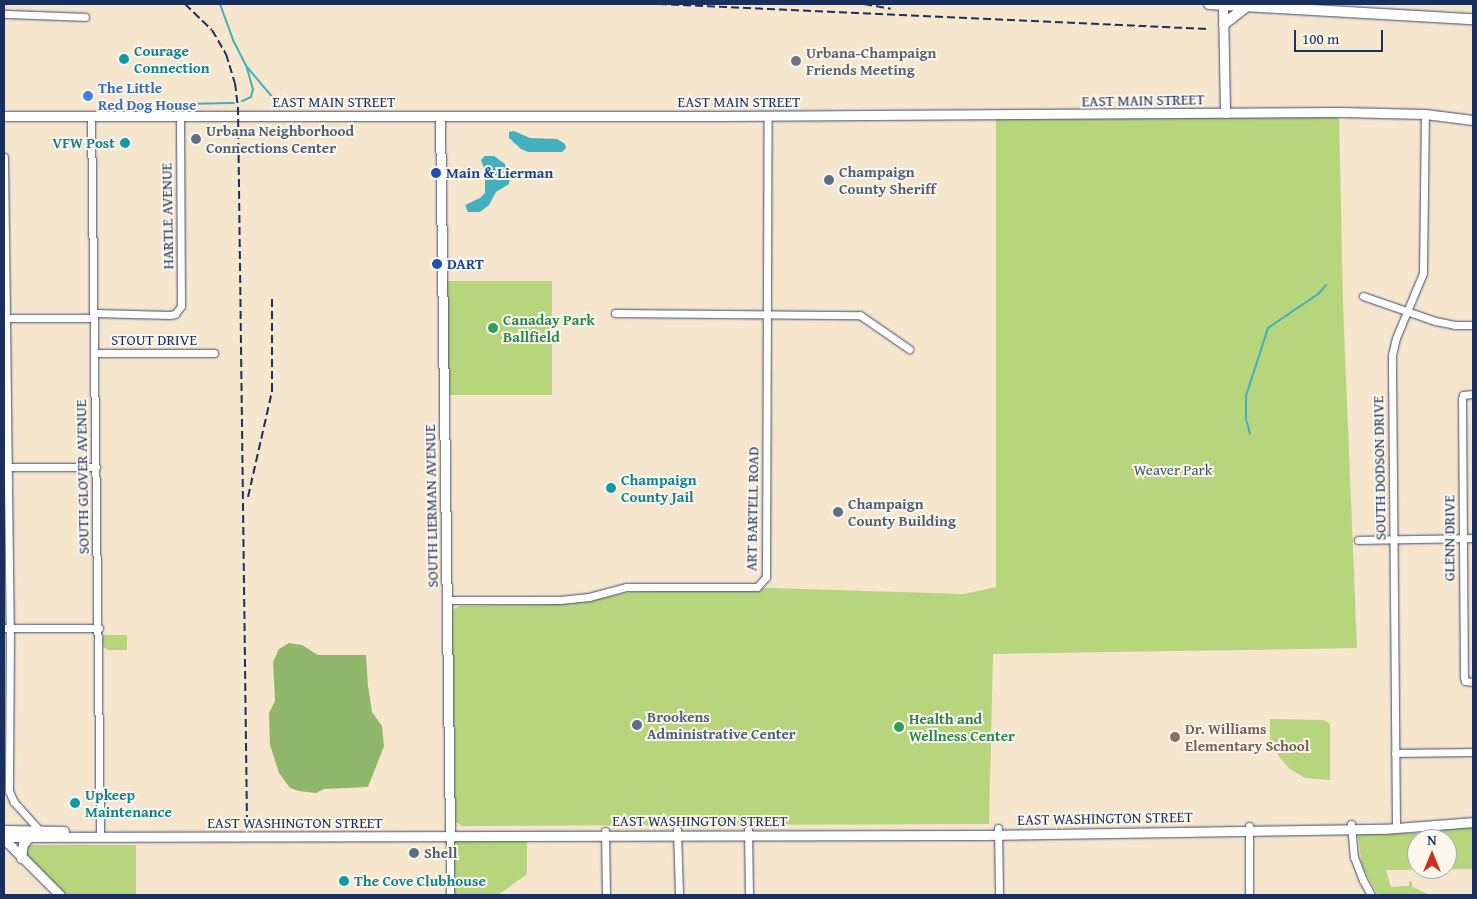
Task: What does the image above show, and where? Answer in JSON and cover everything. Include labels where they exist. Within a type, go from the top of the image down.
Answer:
[{"type":"main road","points":[[1209,4],[1473,19]]},
{"type":"main road","points":[[1223,5],[1225,113]]},
{"type":"main road","points":[[1224,24],[1246,7]]},
{"type":"main road","name":"EAST MAIN STREET","points":[[4,116],[768,116],[1340,112],[1426,114],[1473,120]]},
{"type":"main road","name":"SOUTH LIERMAN AVENUE","points":[[440,116],[450,834]]},
{"type":"main road","name":"EAST WASHINGTON STREET","points":[[4,830],[41,834],[100,835],[450,834],[998,831],[1351,826],[1384,823],[1396,826],[1473,822]]},
{"type":"main road","name":"EAST WASHINGTON STREET","points":[[4,838],[29,837],[41,834]]},
{"type":"main road","points":[[21,858],[23,844],[29,837]]},
{"type":"main road","points":[[4,838],[21,858],[60,895]]},
{"type":"street","points":[[4,14],[85,17]]},
{"type":"street","name":"SOUTH DODSON DRIVE","points":[[1396,826],[1392,355],[1396,338],[1421,281],[1424,262],[1426,114]]},
{"type":"street","name":"HARTLE AVENUE","points":[[94,315],[175,314],[181,306],[180,116]]},
{"type":"street","name":"ART BARTELL ROAD","points":[[446,600],[560,600],[589,598],[626,588],[746,587],[760,585],[767,573],[768,116]]},
{"type":"street","name":"SOUTH GLOVER AVENUE","points":[[91,117],[99,628],[100,835]]},
{"type":"street","points":[[4,157],[5,467],[10,791],[14,802],[41,834]]},
{"type":"street","points":[[1363,296],[1447,324],[1473,324]]},
{"type":"street","points":[[614,313],[860,315],[909,349]]},
{"type":"street","points":[[4,318],[94,315]]},
{"type":"street","name":"STOUT DRIVE","points":[[94,353],[214,352]]},
{"type":"street","name":"GLENN DRIVE","points":[[1469,682],[1463,538],[1463,395],[1473,394]]},
{"type":"street","points":[[5,467],[96,467]]},
{"type":"street","points":[[1358,540],[1473,538]]},
{"type":"street","points":[[7,628],[99,628]]},
{"type":"street","points":[[1395,753],[1473,752]]},
{"type":"street","points":[[1351,826],[1354,857],[1371,895]]},
{"type":"street","points":[[1249,828],[1249,895]]},
{"type":"street","points":[[998,831],[999,895]]},
{"type":"street","points":[[677,832],[679,895]]},
{"type":"street","points":[[748,832],[749,895]]},
{"type":"street","points":[[605,833],[606,895]]},
{"type":"street","name":"SOUTH LIERMAN AVENUE","points":[[450,834],[450,895]]},
{"type":"green space","name":"Weaver Park","points":[[1339,114],[1343,304],[1357,648],[993,654],[989,824],[462,826],[453,820],[451,615],[453,609],[460,606],[571,604],[631,592],[770,588],[964,594],[996,587],[996,116]]},
{"type":"green space","points":[[445,281],[552,281],[552,395],[445,395]]},
{"type":"green space","points":[[103,635],[127,635],[127,650],[108,650],[103,647]]},
{"type":"green space","points":[[289,643],[302,645],[318,655],[366,655],[372,712],[382,726],[384,746],[368,787],[324,789],[316,793],[299,791],[290,788],[279,773],[270,745],[269,713],[275,701],[273,662],[279,649]]},
{"type":"green space","points":[[1270,719],[1324,720],[1330,724],[1330,780],[1305,778],[1290,769],[1280,758],[1270,739]]},
{"type":"green space","points":[[1473,824],[1473,869],[1457,869],[1457,829],[1445,829]]},
{"type":"green space","points":[[1362,833],[1407,833],[1407,870],[1386,870],[1391,887],[1409,886],[1409,881],[1412,882],[1412,887],[1430,895],[1378,895],[1362,866],[1358,836]]},
{"type":"green space","points":[[527,839],[527,874],[498,895],[454,895],[453,844],[457,840]]},
{"type":"green space","points":[[27,845],[136,845],[136,895],[66,895],[27,855]]},
{"type":"water","points":[[514,131],[530,138],[557,139],[565,144],[566,148],[562,152],[528,152],[521,149],[509,138],[509,132]]},
{"type":"water","points":[[485,156],[494,156],[505,164],[510,177],[509,184],[496,192],[489,205],[480,212],[468,212],[465,205],[480,198],[485,193],[485,171],[481,160]]},
{"type":"waterway","points":[[220,4],[233,40],[246,65],[253,89],[251,97],[242,101]]},
{"type":"waterway","points":[[247,67],[279,105]]},
{"type":"waterway","points":[[170,107],[179,104],[234,103]]},
{"type":"waterway","points":[[1246,420],[1246,396],[1268,328],[1318,294],[1326,285]]},
{"type":"waterway","points":[[1247,422],[1250,434]]},
{"type":"railway","points":[[185,4],[212,30],[226,54],[235,83],[238,107],[247,821]]},
{"type":"railway","points":[[659,4],[1208,29]]},
{"type":"railway","points":[[864,4],[891,9]]},
{"type":"railway","points":[[248,497],[272,391],[272,295]]},
{"type":"place","name":"Courage Connection","points":[[124,59]]},
{"type":"place","name":"Urbana-Champaign Friends Meeting","points":[[796,61]]},
{"type":"place","name":"The Little Red Dog House","points":[[88,96]]},
{"type":"place","name":"Urbana Neighborhood Connections Center","points":[[196,139]]},
{"type":"place","name":"VFW Post","points":[[125,143]]},
{"type":"place","name":"Main & Lierman","points":[[436,173]]},
{"type":"place","name":"Champaign County Sheriff","points":[[829,180]]},
{"type":"place","name":"DART","points":[[437,264]]},
{"type":"place","name":"Canaday Park Ballfield","points":[[493,328]]},
{"type":"place","name":"Champaign County Jail","points":[[611,488]]},
{"type":"place","name":"Champaign County Building","points":[[838,512]]},
{"type":"place","name":"Brookens Administrative Center","points":[[637,725]]},
{"type":"place","name":"Health and Wellness Center","points":[[899,727]]},
{"type":"place","name":"Dr. Williams Elementary School","points":[[1175,737]]},
{"type":"place","name":"Upkeep Maintenance","points":[[75,803]]},
{"type":"place","name":"Shell","points":[[414,853]]},
{"type":"place","name":"The Cove Clubhouse","points":[[344,881]]}]
